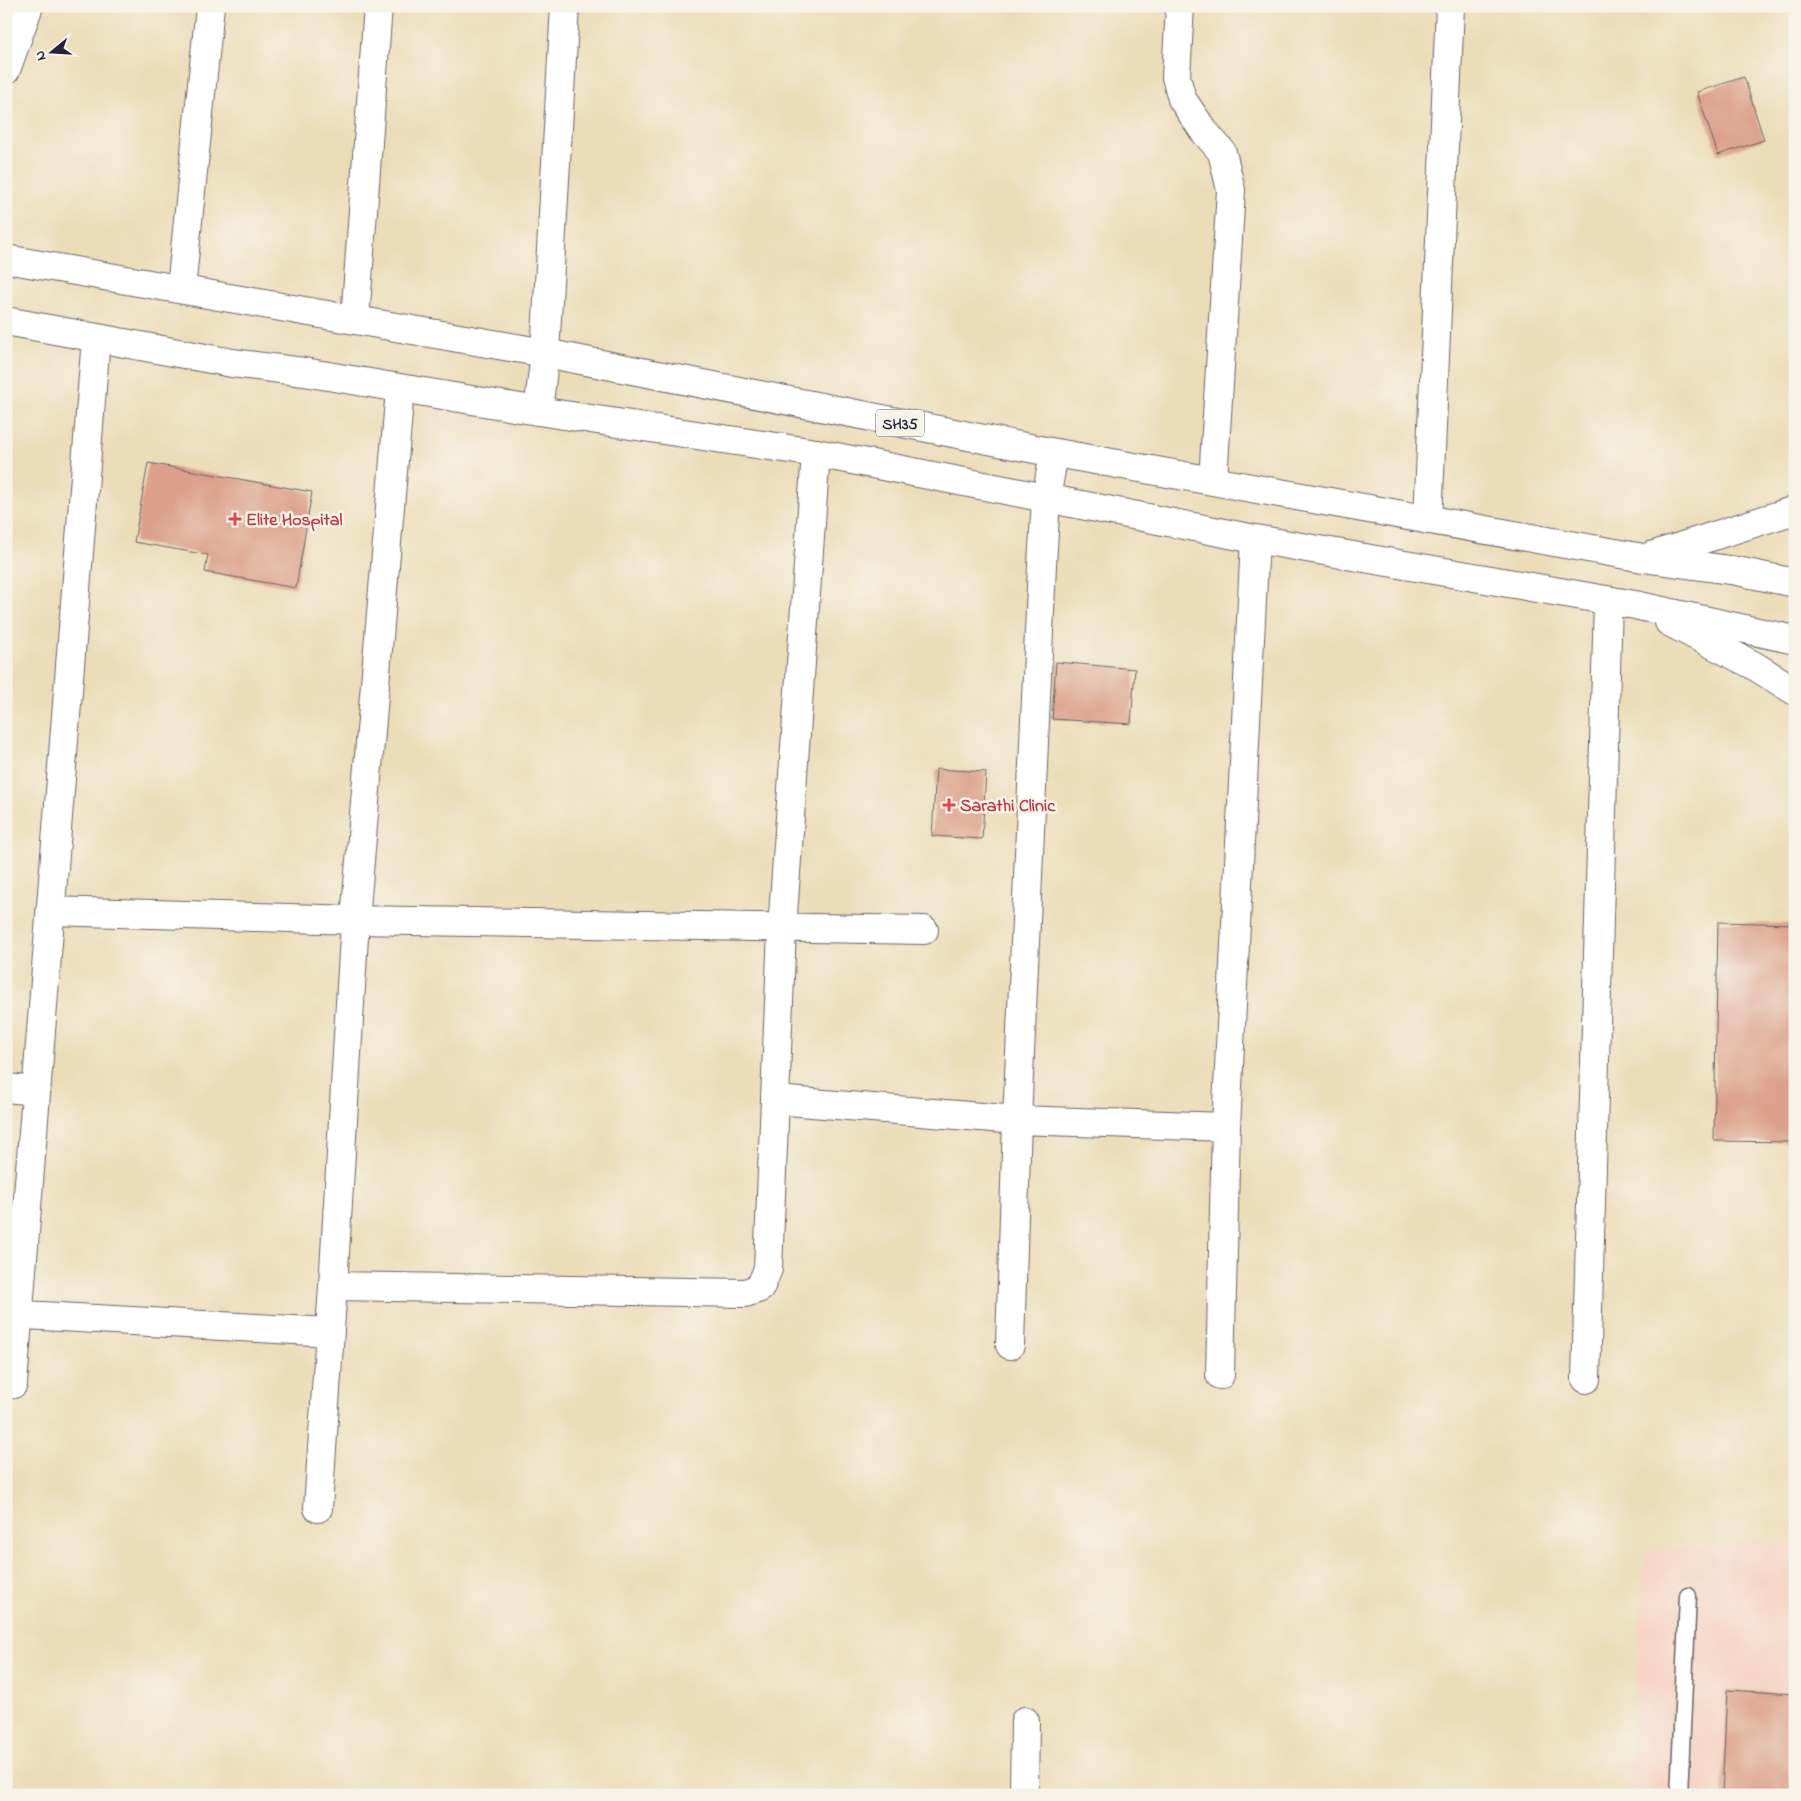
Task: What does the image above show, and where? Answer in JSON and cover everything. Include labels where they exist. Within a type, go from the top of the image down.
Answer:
[{"type":"street","points":[[6,70],[29,6]]},
{"type":"street","points":[[181,290],[210,6]]},
{"type":"street","points":[[354,320],[378,6]]},
{"type":"street","points":[[538,411],[545,353],[565,6]]},
{"type":"street","points":[[1180,6],[1176,77],[1182,99],[1203,130],[1222,152],[1231,190],[1213,480]]},
{"type":"street","points":[[1428,520],[1450,6]]},
{"type":"street","name":"SH35","points":[[6,259],[545,353],[1054,452],[1428,520],[1643,558],[1737,571],[1795,583]]},
{"type":"street","points":[[6,321],[232,363],[304,372],[538,411],[816,453],[1255,540],[1635,605],[1795,640]]},
{"type":"street","points":[[13,1384],[12,1314],[36,1090],[96,338]]},
{"type":"street","points":[[318,1508],[355,920],[400,389]]},
{"type":"street","points":[[1010,1345],[1017,1120],[1046,499],[1054,452]]},
{"type":"street","points":[[333,1286],[745,1293],[760,1288],[768,1269],[782,929],[816,453]]},
{"type":"street","points":[[1643,558],[1795,510]]},
{"type":"street","points":[[1220,1375],[1226,1127],[1255,540]]},
{"type":"street","points":[[1586,1379],[1608,601]]},
{"type":"street","points":[[1635,605],[1753,665],[1795,691]]},
{"type":"street","points":[[50,911],[355,920],[924,930]]},
{"type":"street","points":[[6,1088],[36,1090]]},
{"type":"street","points":[[776,1100],[1017,1120],[1226,1127]]},
{"type":"street","points":[[12,1314],[330,1332]]},
{"type":"street","points":[[1024,1795],[1025,1721]]},
{"type":"lane","points":[[1679,1795],[1688,1596]]},
{"type":"shaded area","points":[[1795,1539],[1795,1795],[1628,1795],[1645,1551]]},
{"type":"building","points":[[1744,77],[1764,140],[1718,155],[1697,92]]},
{"type":"building","points":[[148,463],[312,492],[296,588],[205,572],[208,555],[134,542]]},
{"type":"building","points":[[1056,662],[1135,669],[1131,724],[1052,719]]},
{"type":"building","points":[[936,769],[986,772],[982,839],[932,836]]},
{"type":"building","points":[[1718,922],[1795,924],[1795,1142],[1714,1141]]},
{"type":"building","points":[[1727,1690],[1795,1694],[1795,1795],[1722,1795]]},
{"type":"place","name":"Elite Hospital","points":[[235,519]]},
{"type":"place","name":"Sarathi Clinic","points":[[949,805]]}]
